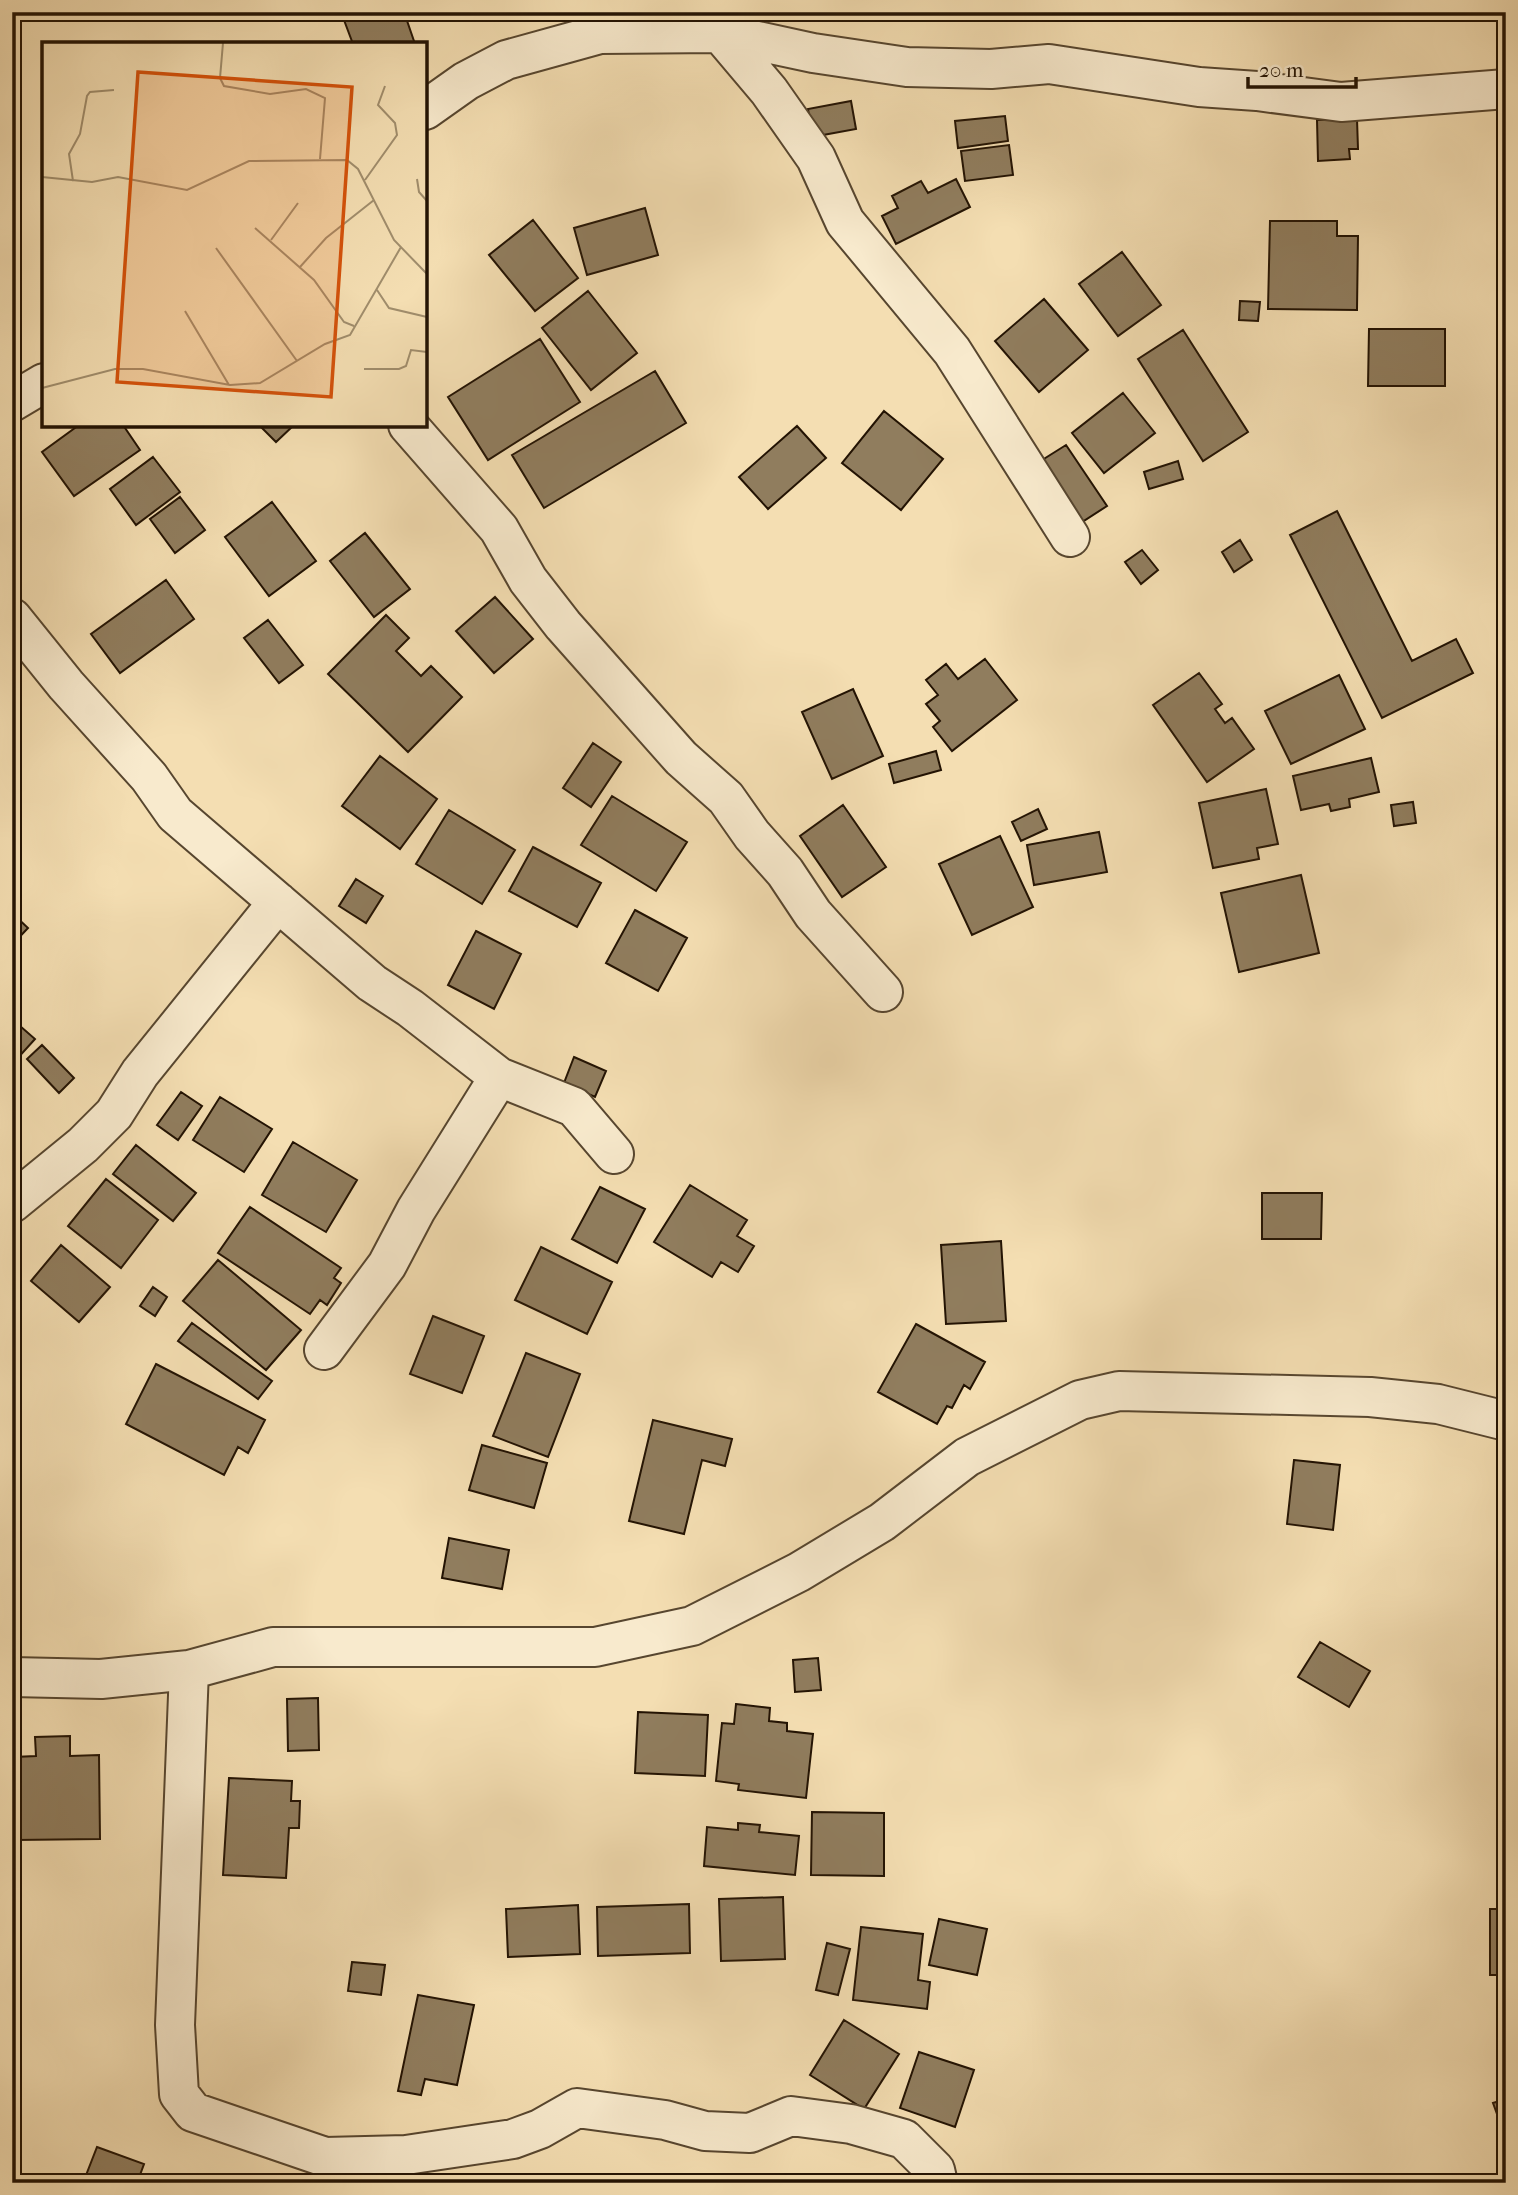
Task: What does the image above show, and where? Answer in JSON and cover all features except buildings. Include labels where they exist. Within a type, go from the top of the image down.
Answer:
[{"type":"street","points":[[720,33],[769,91],[816,158],[845,222],[953,351],[1070,537]]},
{"type":"street","points":[[427,109],[466,81],[506,60],[600,34],[720,33],[813,53],[907,67],[991,69],[1049,64],[1199,87],[1257,91],[1341,102],[1506,89]]},
{"type":"street","points":[[12,402],[42,384]]},
{"type":"street","points":[[410,427],[499,529],[528,580],[563,625],[681,758],[726,798],[752,835],[785,872],[813,914],[883,992]]},
{"type":"street","points":[[12,618],[66,685],[149,777],[175,814],[372,983],[410,1008],[499,1077],[574,1107],[614,1154]]},
{"type":"street","points":[[12,1203],[83,1145],[114,1114],[140,1073],[278,902]]},
{"type":"street","points":[[324,1350],[387,1265],[416,1210],[499,1077]]},
{"type":"street","points":[[12,1677],[101,1679],[189,1670],[273,1647],[595,1647],[692,1626],[799,1572],[883,1522],[967,1457],[1080,1400],[1119,1391],[1370,1397],[1438,1404],[1506,1421]]},
{"type":"street","points":[[189,1670],[175,2025],[179,2094],[193,2112],[325,2157],[406,2155],[513,2139],[540,2129],[577,2108],[716,2131],[750,2133],[791,2116],[851,2124],[904,2139],[935,2170],[938,2183]]}]
